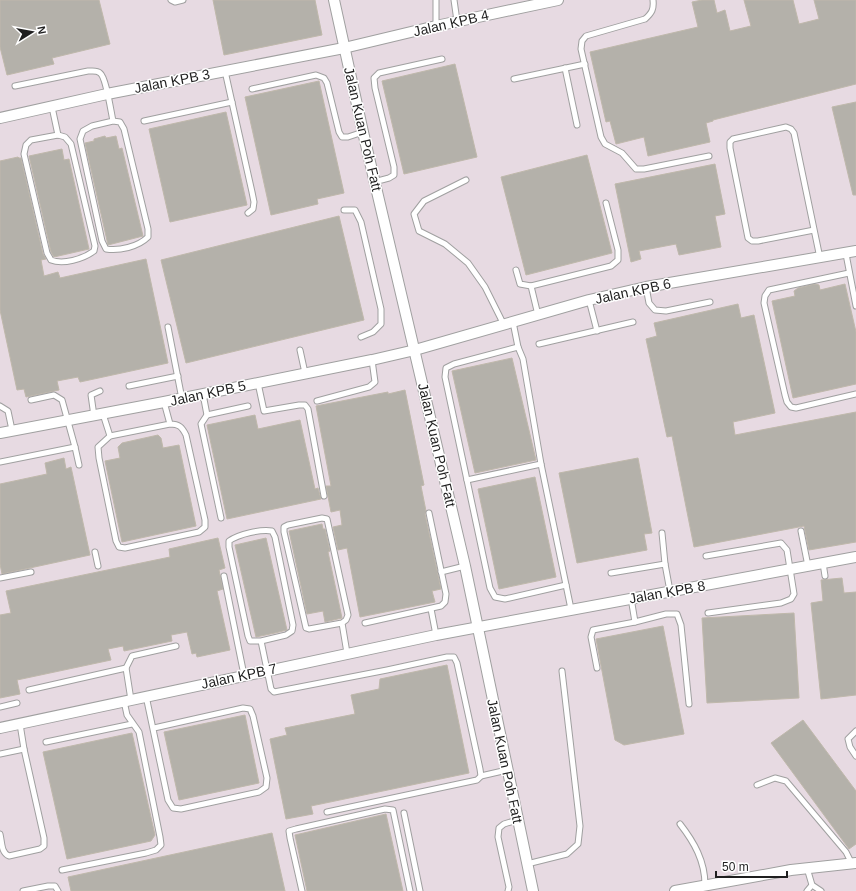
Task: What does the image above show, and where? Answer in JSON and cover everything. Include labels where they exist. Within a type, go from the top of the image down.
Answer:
[{"type":"street","name":"Jalan Kuan Poh Fatt","points":[[334,0],[362,132],[415,350],[465,566],[533,891]]},
{"type":"street","name":"Jalan KPB 4","points":[[344,48],[457,21],[558,0]]},
{"type":"street","name":"Jalan KPB 3","points":[[1,116],[344,48]]},
{"type":"street","name":"Jalan KPB 6","points":[[415,350],[589,300],[646,287],[856,252]]},
{"type":"street","name":"Jalan KPB 5","points":[[0,433],[182,399],[415,350]]},
{"type":"street","name":"Jalan KPB 8","points":[[478,628],[571,609],[856,557]]},
{"type":"street","name":"Jalan KPB 7","points":[[0,728],[348,653],[478,628]]},
{"type":"street","points":[[675,891],[791,870],[854,864]]},
{"type":"lane","points":[[170,0],[175,2],[183,0]]},
{"type":"lane","points":[[436,0],[436,26]]},
{"type":"lane","points":[[454,0],[457,21]]},
{"type":"lane","points":[[653,0],[654,10],[645,19],[586,36],[582,41],[581,49],[601,137],[606,144],[622,153],[636,169],[644,169],[709,156]]},
{"type":"lane","points":[[374,182],[394,175],[394,168],[374,78],[379,73],[442,59]]},
{"type":"lane","points":[[514,80],[585,64]]},
{"type":"lane","points":[[565,68],[577,125]]},
{"type":"lane","points":[[15,86],[96,70],[102,74],[105,80],[113,121]]},
{"type":"lane","points":[[224,71],[254,202],[253,209],[248,213]]},
{"type":"lane","points":[[252,89],[316,75],[324,78],[327,83],[339,132],[342,137],[348,137],[362,132]]},
{"type":"lane","points":[[144,121],[232,102]]},
{"type":"lane","points":[[52,107],[58,134]]},
{"type":"lane","points":[[113,121],[120,122],[124,129],[148,229],[148,238],[143,242],[113,250],[106,249],[102,241],[80,139],[83,131],[92,126],[113,121]]},
{"type":"lane","points":[[814,230],[758,241],[752,241],[748,238],[730,148],[730,142],[733,139],[786,127],[791,129],[794,133],[820,258]]},
{"type":"lane","points":[[58,134],[65,137],[71,144],[95,246],[94,251],[88,256],[58,263],[51,260],[47,253],[24,154],[26,145],[31,140],[58,134]]},
{"type":"lane","points":[[466,180],[424,201],[414,214],[419,231],[445,244],[468,263],[508,324],[523,358],[542,464],[571,609]]},
{"type":"lane","points":[[516,270],[520,284],[531,286],[611,266],[618,260],[618,250],[606,203]]},
{"type":"lane","points":[[344,210],[355,210],[361,222],[381,309],[381,324],[373,332],[361,337]]},
{"type":"lane","points":[[846,254],[856,306]]},
{"type":"lane","points":[[849,273],[769,290],[765,296],[764,302],[785,395],[787,402],[791,407],[796,408],[856,394]]},
{"type":"lane","points":[[531,286],[538,314]]},
{"type":"lane","points":[[646,287],[650,303],[656,310],[666,310],[710,302]]},
{"type":"lane","points":[[589,300],[597,331]]},
{"type":"lane","points":[[539,344],[633,322]]},
{"type":"lane","points":[[168,327],[182,399]]},
{"type":"lane","points":[[518,348],[454,364],[446,368],[446,377],[490,588],[495,597],[505,600],[566,585]]},
{"type":"lane","points":[[300,350],[305,373]]},
{"type":"lane","points":[[317,401],[369,387],[375,382],[372,360]]},
{"type":"lane","points":[[129,386],[178,376]]},
{"type":"lane","points":[[258,383],[264,411],[299,405],[305,405],[308,409],[324,496]]},
{"type":"lane","points":[[100,391],[91,395],[98,415],[110,436]]},
{"type":"lane","points":[[203,394],[207,415]]},
{"type":"lane","points":[[31,400],[54,395],[62,400],[79,464]]},
{"type":"lane","points":[[164,402],[170,424]]},
{"type":"lane","points":[[0,406],[8,411],[12,430]]},
{"type":"lane","points":[[221,518],[201,424],[207,415],[248,406]]},
{"type":"lane","points":[[170,424],[177,424],[182,427],[186,435],[205,520],[205,527],[200,532],[125,548],[119,547],[116,540],[98,447],[110,436],[170,424]]},
{"type":"lane","points":[[0,462],[75,447]]},
{"type":"lane","points":[[468,480],[542,464]]},
{"type":"lane","points":[[365,623],[441,606],[445,602],[446,594],[430,513]]},
{"type":"lane","points":[[322,518],[327,519],[348,615],[346,620],[342,623],[309,629],[306,628],[284,527],[322,518]]},
{"type":"lane","points":[[266,530],[272,531],[275,537],[293,625],[292,631],[286,635],[261,640],[250,640],[248,636],[229,541],[235,537],[266,530]]},
{"type":"lane","points":[[801,531],[808,566]]},
{"type":"lane","points":[[662,533],[665,564],[670,591]]},
{"type":"lane","points":[[706,556],[781,543],[787,550],[794,594],[791,599],[781,603],[708,613]]},
{"type":"lane","points":[[95,552],[98,566]]},
{"type":"lane","points":[[823,563],[825,576]]},
{"type":"lane","points":[[611,573],[665,564]]},
{"type":"lane","points":[[441,572],[465,566]]},
{"type":"lane","points":[[0,578],[31,572]]},
{"type":"lane","points":[[224,576],[244,675]]},
{"type":"lane","points":[[631,598],[635,622]]},
{"type":"lane","points":[[431,608],[436,635]]},
{"type":"lane","points":[[597,668],[591,637],[593,630],[666,614],[677,614],[681,625],[689,704]]},
{"type":"lane","points":[[342,623],[348,653]]},
{"type":"lane","points":[[261,640],[271,689],[274,692],[447,657],[454,657],[458,663],[481,776]]},
{"type":"lane","points":[[62,870],[146,853],[156,850],[160,846],[160,837],[139,732],[127,715],[126,668],[132,656],[176,646]]},
{"type":"lane","points":[[29,690],[126,668]]},
{"type":"lane","points":[[527,864],[567,854],[578,844],[580,826],[562,672]]},
{"type":"lane","points":[[146,696],[154,728],[168,800],[172,808],[181,809],[259,792],[266,787],[267,778],[253,716],[250,709],[243,708],[154,728]]},
{"type":"lane","points":[[0,707],[17,703]]},
{"type":"lane","points":[[0,834],[6,855],[10,856],[40,849],[44,846],[44,838],[24,750],[20,724]]},
{"type":"lane","points":[[46,742],[132,724]]},
{"type":"lane","points":[[856,731],[848,739],[850,747],[856,756]]},
{"type":"lane","points":[[0,754],[24,750]]},
{"type":"lane","points":[[327,812],[477,780],[481,776],[507,770]]},
{"type":"lane","points":[[757,786],[775,778],[786,781],[846,852],[854,864]]},
{"type":"lane","points":[[302,891],[290,838],[290,831],[296,828],[385,809],[393,810],[410,891]]},
{"type":"lane","points":[[404,813],[420,891]]},
{"type":"lane","points":[[508,891],[509,887],[498,837],[499,828],[504,824],[517,820]]},
{"type":"lane","points":[[680,824],[690,836],[700,855],[705,876],[705,885]]},
{"type":"lane","points":[[807,868],[812,885],[820,891]]},
{"type":"lane","points":[[807,891],[812,885]]},
{"type":"lane","points":[[23,891],[55,886],[58,891]]},
{"type":"shaded area","points":[[0,0],[856,0],[856,891],[0,891]]},
{"type":"building","points":[[0,0],[99,0],[110,44],[52,58],[54,64],[7,75],[0,47]]},
{"type":"building","points":[[213,0],[315,0],[322,35],[224,55]]},
{"type":"building","points":[[714,0],[717,13],[725,10],[730,31],[751,26],[744,0],[793,0],[799,24],[819,19],[814,0],[856,0],[856,84],[713,120],[706,123],[710,142],[648,156],[644,137],[616,144],[610,121],[606,122],[590,52],[698,27],[692,2]]},
{"type":"building","points":[[455,64],[477,157],[404,174],[382,81]]},
{"type":"building","points":[[319,81],[344,193],[317,199],[318,204],[271,215],[245,97]]},
{"type":"building","points":[[856,102],[856,195],[853,195],[832,107]]},
{"type":"building","points":[[226,112],[247,205],[170,222],[149,129]]},
{"type":"building","points":[[105,136],[106,138],[116,136],[119,149],[122,148],[143,236],[108,245],[85,143]]},
{"type":"building","points":[[62,149],[64,160],[69,159],[89,249],[54,257],[51,252],[29,156]]},
{"type":"building","points":[[587,155],[612,253],[526,275],[501,177]]},
{"type":"building","points":[[18,157],[21,158],[43,254],[46,259],[41,260],[44,276],[58,272],[60,278],[146,259],[168,363],[80,382],[78,377],[57,381],[59,390],[26,397],[24,389],[17,390],[0,310],[0,161]]},
{"type":"building","points":[[715,164],[725,214],[715,216],[721,247],[679,255],[676,244],[639,251],[641,259],[631,262],[615,184]]},
{"type":"building","points":[[339,216],[364,320],[186,363],[161,260]]},
{"type":"building","points":[[815,284],[819,285],[820,290],[845,284],[856,332],[856,384],[793,398],[772,301],[795,296],[794,291],[798,288]]},
{"type":"building","points":[[738,304],[741,318],[754,315],[775,413],[733,422],[735,435],[856,412],[856,542],[809,550],[804,526],[694,547],[672,436],[667,437],[646,339],[657,336],[654,323]]},
{"type":"building","points":[[512,358],[536,460],[475,473],[452,371]]},
{"type":"building","points":[[405,390],[424,485],[421,486],[426,511],[425,514],[441,589],[432,591],[435,602],[360,617],[347,548],[338,550],[333,527],[342,525],[340,510],[331,512],[326,486],[331,486],[316,406]]},
{"type":"building","points":[[255,415],[258,429],[300,420],[315,489],[318,488],[321,499],[227,519],[207,425]]},
{"type":"building","points":[[158,435],[161,438],[163,448],[179,445],[196,526],[122,542],[105,461],[120,458],[118,447],[122,443]]},
{"type":"building","points":[[64,458],[66,469],[71,467],[90,555],[2,574],[0,564],[0,484],[47,474],[45,463]]},
{"type":"building","points":[[638,458],[652,533],[644,534],[647,550],[577,563],[559,473]]},
{"type":"building","points":[[535,477],[556,577],[499,589],[478,489]]},
{"type":"building","points":[[322,524],[323,529],[325,529],[330,551],[328,552],[342,618],[325,622],[323,611],[307,614],[289,531]]},
{"type":"building","points":[[218,538],[225,568],[219,570],[223,589],[217,591],[230,650],[197,657],[196,653],[192,654],[187,632],[171,635],[172,641],[124,651],[123,646],[108,649],[111,660],[17,680],[20,694],[0,698],[0,615],[11,613],[6,591],[170,557],[169,549]]},
{"type":"building","points":[[266,538],[287,630],[256,637],[235,545]]},
{"type":"building","points":[[842,578],[844,593],[856,592],[856,695],[821,699],[811,603],[823,601],[821,580]]},
{"type":"building","points":[[794,613],[799,698],[707,703],[702,618]]},
{"type":"building","points":[[663,626],[684,734],[624,745],[615,740],[596,639]]},
{"type":"building","points":[[447,665],[469,773],[311,806],[313,814],[286,819],[270,739],[287,735],[285,728],[355,714],[351,695],[379,689],[380,679]]},
{"type":"building","points":[[245,715],[259,783],[179,800],[164,732]]},
{"type":"building","points":[[803,720],[856,791],[856,844],[849,849],[771,743]]},
{"type":"building","points":[[132,733],[155,835],[151,841],[67,859],[43,752]]},
{"type":"building","points":[[386,814],[403,891],[307,891],[295,835]]},
{"type":"building","points":[[272,833],[285,891],[71,891],[68,877]]}]
